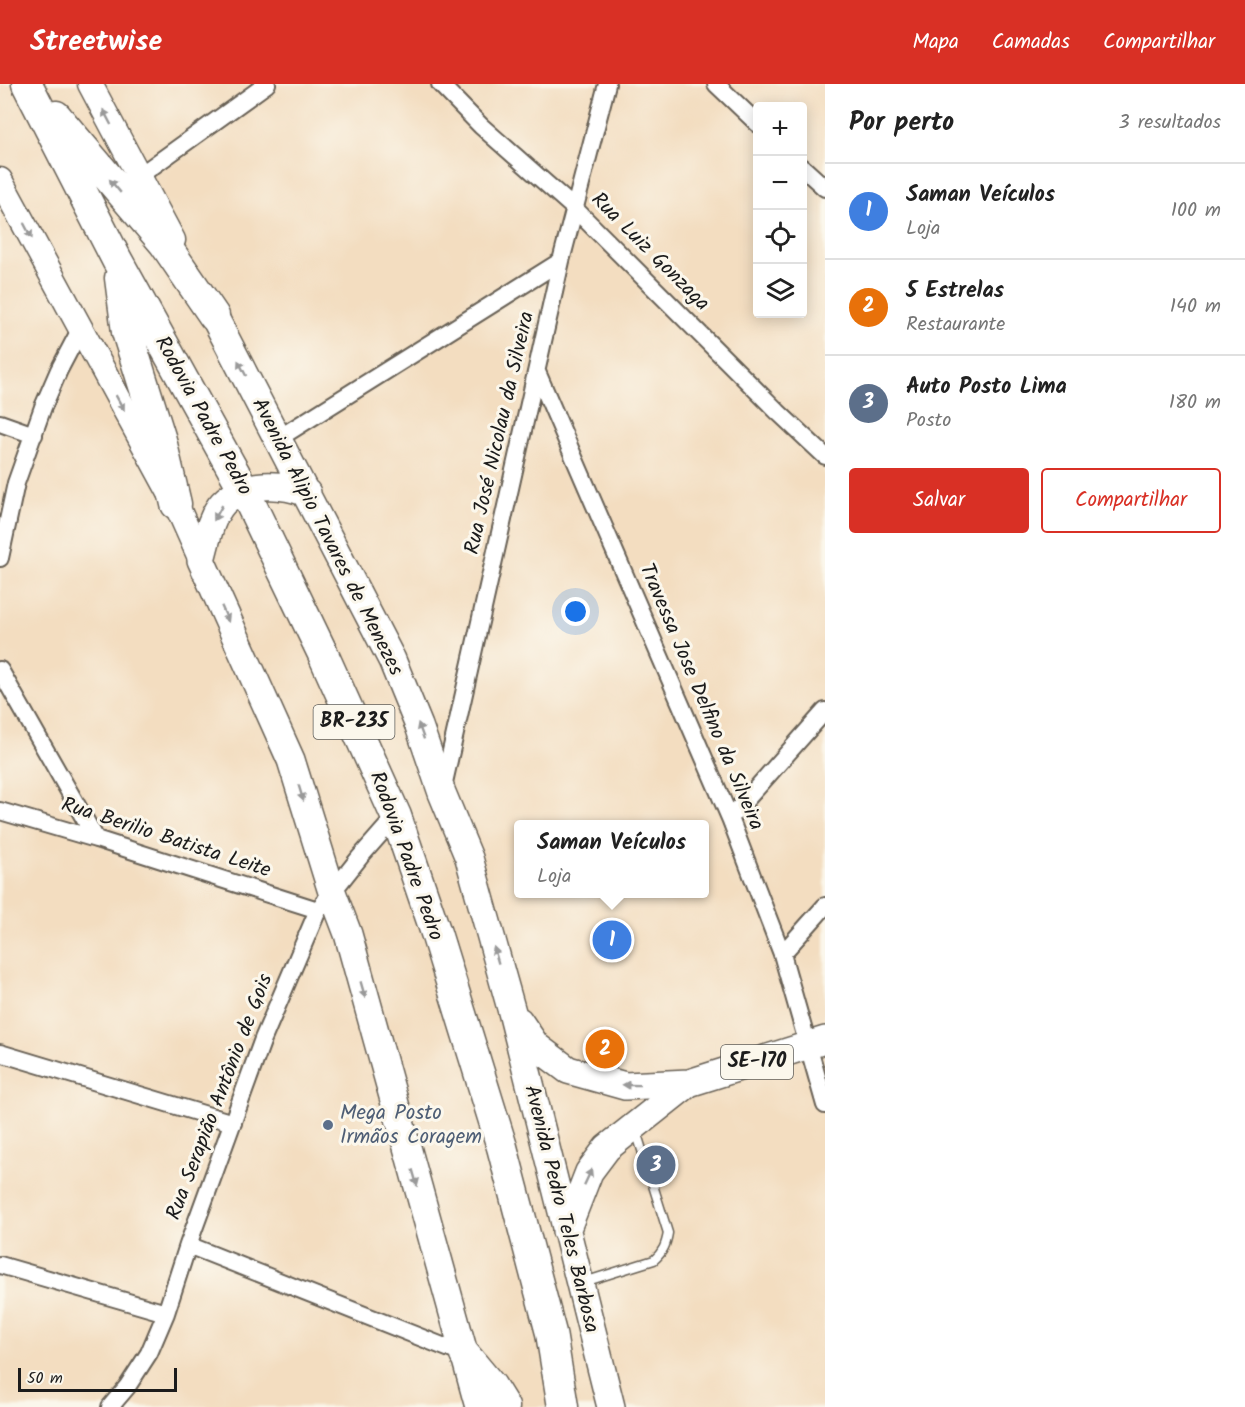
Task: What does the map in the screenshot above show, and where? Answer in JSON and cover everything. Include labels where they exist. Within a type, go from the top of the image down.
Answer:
[{"type":"highway","name":"Rodovia Padre Pedro","points":[[28,84],[117,260],[244,490],[322,652],[396,816],[436,933],[502,1147],[550,1333],[563,1407]]},
{"type":"highway","points":[[28,84],[164,243],[214,316]]},
{"type":"highway","points":[[117,260],[127,332],[161,440],[176,504]]},
{"type":"highway","points":[[465,1355],[491,1386],[504,1407]]},
{"type":"main road","name":"Avenida Alipio Tavares de Menezes","points":[[214,316],[392,660],[469,858],[512,1012]]},
{"type":"main road","points":[[307,493],[288,486],[265,486],[244,490],[222,504],[211,526],[201,560],[291,760],[325,901],[348,934],[479,1407]]},
{"type":"main road","points":[[512,1012],[536,1046],[568,1070],[625,1086],[689,1083]]},
{"type":"main road","name":"Avenida Pedro Teles Barbosa","points":[[512,1012],[611,1407]]},
{"type":"main road","name":"SE-170","points":[[689,1083],[816,1043]]},
{"type":"main road","points":[[566,1231],[589,1172],[607,1148],[689,1083]]},
{"type":"street","name":"Avenida Alipio Tavares de Menezes","points":[[90,84],[214,316]]},
{"type":"street","points":[[139,176],[267,84]]},
{"type":"street","name":"Rua Luiz Gonzaga","points":[[440,84],[481,126],[575,210],[825,456]]},
{"type":"street","name":"Rua José Nicolau da Silveira","points":[[442,793],[561,261],[607,84]]},
{"type":"street","points":[[716,84],[753,119]]},
{"type":"street","points":[[807,172],[825,188]]},
{"type":"street","points":[[0,180],[176,504],[201,560]]},
{"type":"street","points":[[279,438],[561,261]]},
{"type":"street","points":[[0,558],[16,483],[59,370],[80,330]]},
{"type":"street","name":"Travessa Jose Delfino da Silveira","points":[[537,372],[730,818],[816,1043],[825,1105]]},
{"type":"street","points":[[0,423],[34,435]]},
{"type":"street","points":[[0,670],[96,839]]},
{"type":"street","points":[[730,818],[825,711]]},
{"type":"street","name":"Rua Berilio Batista Leite","points":[[0,811],[325,901]]},
{"type":"street","name":"Rua Serapião Antônio de Gois","points":[[110,1407],[127,1387],[149,1353],[166,1313],[188,1245],[263,1039],[325,901],[396,816]]},
{"type":"street","points":[[782,954],[825,906]]},
{"type":"street","points":[[0,1053],[233,1123]]},
{"type":"street","points":[[188,1245],[465,1355]]},
{"type":"street","points":[[0,1265],[166,1313]]},
{"type":"lane","points":[[580,1283],[654,1260],[662,1253],[666,1243],[668,1233],[634,1125]]},
{"type":"place","name":"Saman Veículos","points":[[612,940]]},
{"type":"place","name":"5 Estrelas","points":[[605,1049]]},
{"type":"place","name":"Mega Posto Irmãos Coragem","points":[[328,1125]]},
{"type":"place","name":"Auto Posto Lima","points":[[656,1165]]}]
